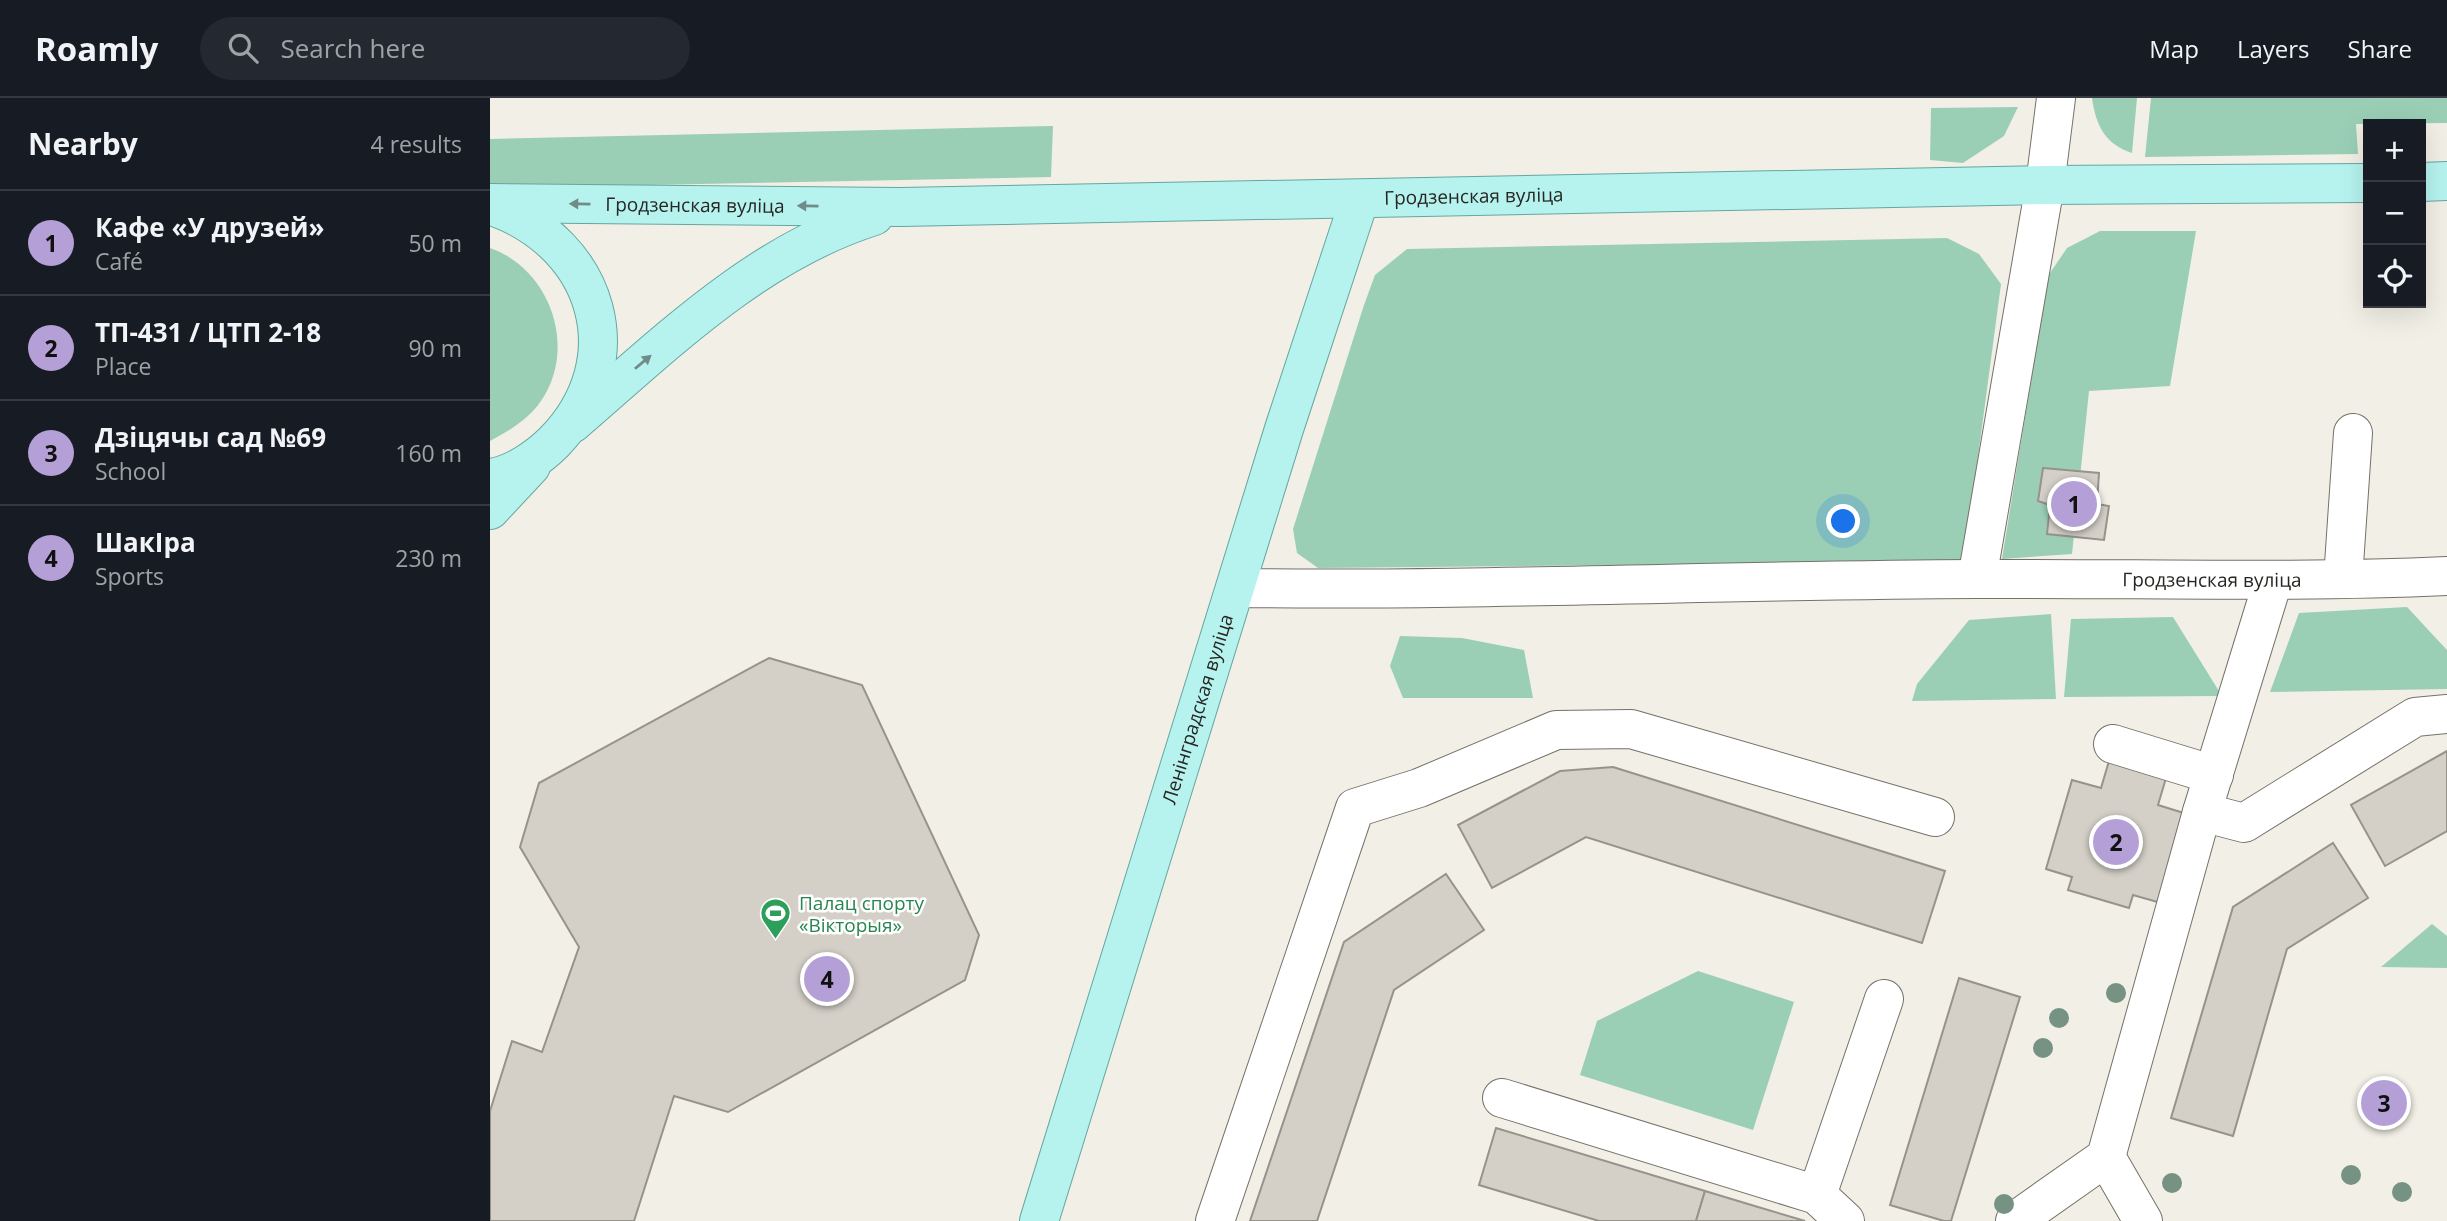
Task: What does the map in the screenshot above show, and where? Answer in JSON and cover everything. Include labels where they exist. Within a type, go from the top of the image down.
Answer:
[{"type":"main road","points":[[2426,182],[2447,181]]},
{"type":"main road","name":"Гродзенская вуліца","points":[[490,204],[901,207],[1359,201],[2045,185],[2363,183]]},
{"type":"main road","name":"Ленінградская вуліца","points":[[1039,1221],[1284,429],[1359,201]]},
{"type":"main road","points":[[490,204],[523,217],[555,240],[579,271],[594,308],[598,348],[590,387],[573,423]]},
{"type":"main road","name":"Гродзенская вуліца","points":[[490,510],[573,423],[683,329],[768,265],[819,237],[901,207]]},
{"type":"main road","points":[[490,478],[499,477],[541,455]]},
{"type":"street","points":[[1977,579],[2045,185],[2056,98]]},
{"type":"street","points":[[2343,579],[2353,433]]},
{"type":"street","name":"Гродзенская вуліца","points":[[1236,588],[1368,590],[1977,579],[2273,581],[2447,576]]},
{"type":"street","points":[[2015,1221],[2106,1157],[2202,812],[2273,581]]},
{"type":"street","points":[[2202,812],[2244,823],[2415,717],[2447,714]]},
{"type":"street","points":[[1214,1221],[1355,808],[1419,788],[1556,730],[1631,729],[1935,817]]},
{"type":"street","points":[[2113,744],[2214,775]]},
{"type":"street","points":[[1817,1195],[1884,999]]},
{"type":"street","points":[[1502,1098],[1817,1195],[1845,1221]]},
{"type":"street","points":[[2106,1157],[2143,1221]]},
{"type":"green space","points":[[2092,98],[2137,98],[2132,153],[2115,145],[2103,133]]},
{"type":"green space","points":[[2151,98],[2447,98],[2447,123],[2426,123],[2426,119],[2363,119],[2363,124],[2356,124],[2358,154],[2145,157]]},
{"type":"green space","points":[[2018,107],[2004,136],[1963,163],[1930,160],[1931,108]]},
{"type":"green space","points":[[1053,126],[1051,177],[490,188],[490,139]]},
{"type":"green space","points":[[2100,231],[2196,231],[2170,386],[2089,391],[2072,554],[2002,559],[2048,276],[2067,248]]},
{"type":"green space","points":[[1947,238],[1979,254],[2001,284],[1964,562],[1318,568],[1297,553],[1293,529],[1364,305],[1375,275],[1407,249]]},
{"type":"green space","points":[[490,248],[511,258],[528,273],[542,291],[552,312],[557,334],[557,357],[552,380],[536,408],[518,424],[490,441]]},
{"type":"green space","points":[[2407,607],[2447,650],[2447,689],[2270,692],[2299,613]]},
{"type":"green space","points":[[2051,614],[2056,699],[1912,701],[1917,684],[1969,620]]},
{"type":"green space","points":[[2173,617],[2222,696],[2064,697],[2071,619]]},
{"type":"green space","points":[[1400,636],[1462,638],[1524,650],[1533,698],[1403,698],[1390,666]]},
{"type":"green space","points":[[2432,924],[2447,936],[2447,968],[2381,967]]},
{"type":"green space","points":[[1698,971],[1794,1002],[1753,1130],[1580,1075],[1597,1021]]},
{"type":"building","points":[[2043,468],[2099,473],[2097,504],[2109,506],[2104,540],[2047,534],[2050,505],[2038,501]]},
{"type":"building","name":"Палац спорту «Вікторыя»","points":[[769,658],[862,685],[979,935],[965,980],[728,1112],[674,1096],[634,1221],[490,1221],[490,1111],[512,1041],[542,1052],[579,947],[520,847],[539,783]]},
{"type":"building","points":[[2447,751],[2447,831],[2385,866],[2351,805]]},
{"type":"building","points":[[2109,761],[2166,778],[2158,805],[2187,814],[2161,903],[2133,895],[2129,908],[2068,890],[2072,877],[2046,869],[2072,780],[2101,788]]},
{"type":"building","points":[[1613,767],[1945,871],[1922,943],[1586,837],[1492,888],[1458,825],[1560,771]]},
{"type":"building","points":[[2333,843],[2368,898],[2287,949],[2233,1136],[2171,1118],[2233,907]]},
{"type":"building","points":[[1446,874],[1484,930],[1394,990],[1317,1221],[1250,1221],[1344,942]]},
{"type":"building","points":[[1959,978],[2020,997],[1951,1221],[1944,1221],[1890,1205]]},
{"type":"building","points":[[1496,1128],[1705,1191],[1696,1221],[1599,1221],[1479,1185]]},
{"type":"building","points":[[1705,1191],[1758,1207],[1805,1221],[1696,1221]]},
{"type":"place","name":"Кафе «У друзей»","points":[[2074,504]]},
{"type":"place","name":"ТП-431 / ЦТП 2-18","points":[[2116,842]]},
{"type":"place","name":"Палац спорту «Вікторыя»","points":[[776,941]]},
{"type":"place","name":"ШакІра","points":[[827,979]]},
{"type":"place","name":"Дзіцячы сад №69","points":[[2384,1103]]}]
